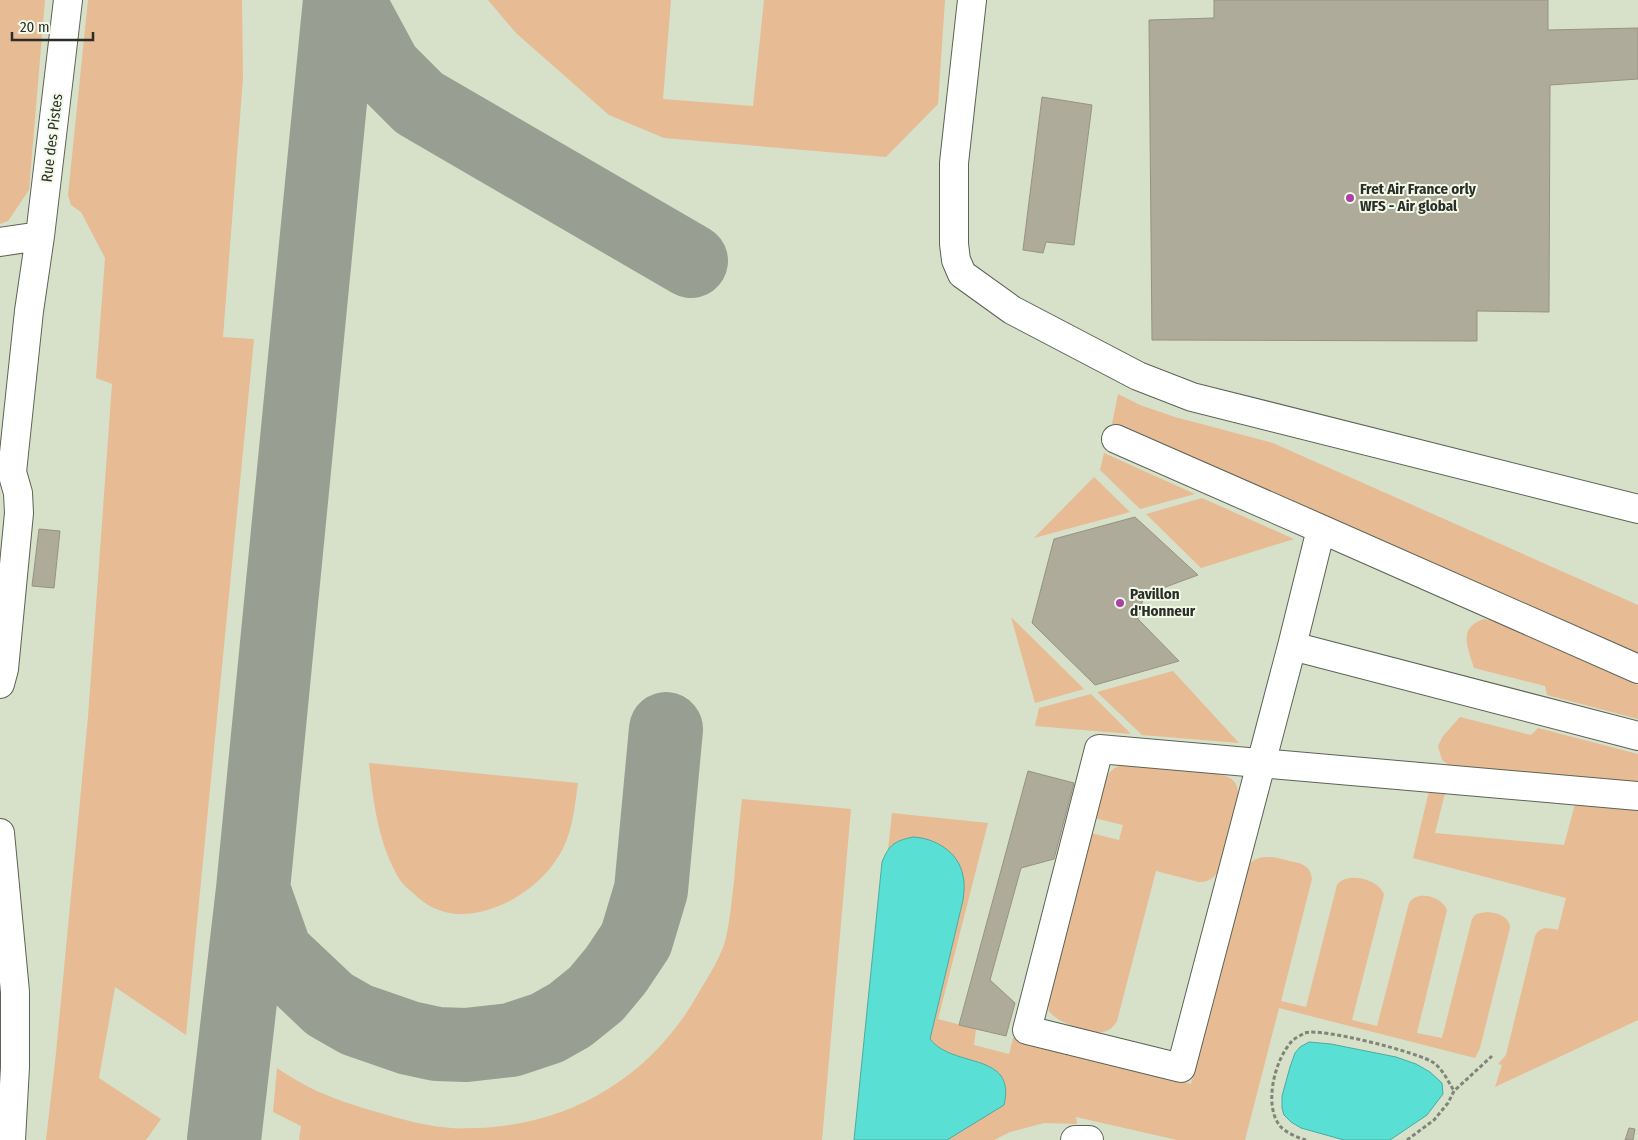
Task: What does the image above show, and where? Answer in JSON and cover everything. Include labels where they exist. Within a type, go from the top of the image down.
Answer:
[{"type":"lane","name":"Rue des Pistes","points":[[6,483],[40,236],[68,0]]},
{"type":"lane","points":[[972,0],[954,163],[952,220],[956,260],[962,274],[1021,315],[1138,376],[1192,397],[1638,509]]},
{"type":"lane","points":[[0,242],[40,236]]},
{"type":"lane","points":[[1116,439],[1638,669]]},
{"type":"lane","points":[[0,684],[4,669],[19,512],[18,492],[6,483]]},
{"type":"lane","points":[[1321,529],[1292,646],[1260,763],[1180,1068],[1027,1030],[1099,749],[1260,763],[1638,796]]},
{"type":"lane","points":[[1292,646],[1638,736]]},
{"type":"lane","points":[[0,833],[5,941],[15,992],[15,1067],[11,1140]]},
{"type":"lane","points":[[1076,1140],[1089,1140]]},
{"type":"path","points":[[1306,1140],[1280,1127],[1272,1111],[1271,1094],[1286,1050],[1293,1040],[1308,1032],[1338,1035],[1414,1054],[1434,1063],[1444,1074],[1454,1091]]},
{"type":"path","points":[[1407,1140],[1434,1120],[1448,1104],[1454,1091],[1492,1056]]},
{"type":"shaded area","points":[[0,0],[1638,0],[1638,1140],[0,1140]]},
{"type":"shaded area","points":[[0,0],[45,0],[29,190],[8,221],[0,224]]},
{"type":"shaded area","points":[[88,0],[242,0],[243,78],[223,337],[254,339],[186,1035],[115,987],[99,1078],[161,1119],[146,1140],[46,1140],[88,717],[112,384],[96,378],[105,258],[81,212],[71,205],[68,195]]},
{"type":"shaded area","points":[[488,0],[671,0],[663,99],[753,106],[764,0],[945,0],[938,104],[886,157],[664,138],[609,115],[516,33]]},
{"type":"shaded area","points":[[1118,394],[1140,405],[1175,417],[1273,443],[1638,605],[1638,656],[1112,424]]},
{"type":"shaded area","points":[[1104,453],[1195,494],[1140,509],[1100,470]]},
{"type":"shaded area","points":[[1094,477],[1130,512],[1034,538]]},
{"type":"shaded area","points":[[1202,498],[1294,539],[1201,568],[1146,514]]},
{"type":"shaded area","points":[[1011,617],[1084,689],[1035,703]]},
{"type":"shaded area","points":[[1484,619],[1495,621],[1638,685],[1638,719],[1547,695],[1545,686],[1474,668],[1467,646],[1467,633],[1476,623]]},
{"type":"shaded area","points":[[1173,671],[1239,743],[1142,735],[1097,692]]},
{"type":"shaded area","points":[[1091,694],[1131,734],[1035,726],[1039,708]]},
{"type":"shaded area","points":[[1460,717],[1531,735],[1538,728],[1638,754],[1638,784],[1450,766],[1442,760],[1438,746],[1443,736]]},
{"type":"shaded area","points":[[369,763],[578,783],[570,831],[556,860],[546,873],[520,895],[489,910],[473,913],[457,914],[433,908],[404,885],[393,867],[378,823]]},
{"type":"shaded area","points":[[1121,765],[1209,772],[1234,781],[1238,794],[1219,870],[1213,877],[1199,882],[1156,871],[1117,1021],[1109,1030],[1096,1032],[1073,1026],[1058,1019],[1049,1011],[1048,1001],[1091,833],[1119,840],[1123,825],[1094,818],[1099,795],[1105,780],[1114,768]]},
{"type":"shaded area","points":[[1429,791],[1445,793],[1435,833],[1564,845],[1575,804],[1638,810],[1638,1020],[1495,1087],[1502,1065],[1498,1064],[1506,1055],[1535,936],[1542,929],[1558,930],[1566,898],[1413,858]]},
{"type":"shaded area","points":[[742,799],[851,809],[822,1140],[299,1140],[301,1126],[273,1112],[277,1068],[313,1089],[350,1104],[413,1122],[454,1128],[511,1125],[543,1118],[574,1107],[603,1092],[630,1074],[654,1052],[676,1027],[711,973],[724,945],[734,882]]},
{"type":"shaded area","points":[[892,813],[988,823],[938,1019],[976,1029],[974,1045],[1009,1054],[1013,1038],[1191,1084],[1246,868],[1255,860],[1266,857],[1278,858],[1303,865],[1311,873],[1312,879],[1281,1001],[1306,1007],[1337,885],[1348,878],[1355,878],[1370,881],[1381,889],[1384,895],[1352,1020],[1377,1026],[1409,903],[1413,899],[1418,896],[1430,896],[1445,905],[1447,910],[1417,1033],[1442,1038],[1472,919],[1475,915],[1485,912],[1497,914],[1506,919],[1510,928],[1480,1048],[1475,1058],[1279,1008],[1245,1140],[1177,1140],[1076,1117],[1077,1124],[1044,1123],[1010,1132],[994,1140],[948,1140],[956,1133],[1004,1105],[1005,1088],[1001,1076],[992,1068],[940,1048],[930,1039],[963,900],[964,883],[888,850]]},
{"type":"water","points":[[913,837],[930,840],[951,853],[961,867],[964,882],[963,900],[930,1039],[940,1048],[992,1068],[1001,1076],[1005,1088],[1004,1105],[947,1140],[854,1140],[882,862],[887,851],[893,845],[901,840]]},
{"type":"water","points":[[1309,1042],[1331,1044],[1396,1057],[1416,1064],[1430,1072],[1442,1083],[1443,1094],[1427,1115],[1390,1140],[1344,1140],[1301,1128],[1284,1115],[1282,1096],[1295,1053],[1300,1047]]},
{"type":"building","name":"Fret Air France orly WFS - Air global","points":[[1214,0],[1548,0],[1548,30],[1638,28],[1638,79],[1550,85],[1549,312],[1477,311],[1477,341],[1152,340],[1149,20],[1214,18]]},
{"type":"building","points":[[1042,97],[1092,105],[1074,245],[1046,242],[1043,253],[1023,250]]},
{"type":"building","points":[[1135,517],[1198,575],[1144,595],[1138,619],[1179,661],[1095,685],[1032,623],[1054,539]]},
{"type":"building","points":[[39,529],[60,531],[54,588],[32,586]]},
{"type":"building","points":[[1028,771],[1074,783],[1054,859],[1021,868],[990,980],[1015,1003],[1006,1036],[959,1025]]},
{"type":"building","points":[[1629,1128],[1635,1129],[1633,1140],[1625,1140]]},
{"type":"taxiway","points":[[224,1140],[253,889],[340,0]]},
{"type":"taxiway","points":[[350,0],[351,6],[385,69],[419,103],[691,261]]},
{"type":"taxiway","points":[[253,889],[276,954],[329,1004],[357,1020],[409,1038],[437,1044],[466,1045],[511,1040],[547,1028],[570,1015],[596,994],[616,970],[636,940],[651,890],[666,729]]},
{"type":"place","name":"Fret Air France orly WFS - Air global","points":[[1350,198]]},
{"type":"place","name":"Pavillon d'Honneur","points":[[1120,603]]}]
